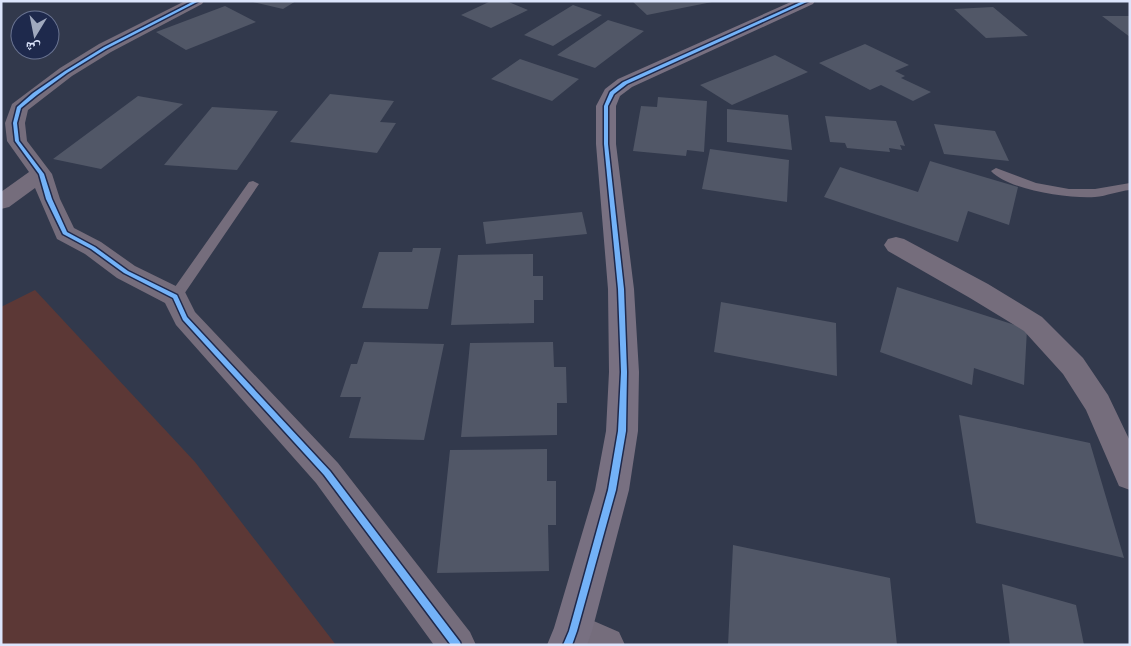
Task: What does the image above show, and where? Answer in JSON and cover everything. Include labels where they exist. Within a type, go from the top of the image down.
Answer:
[{"type":"street","points":[[197,1],[105,48],[66,72],[19,108],[15,123],[17,141],[41,174],[49,199],[65,233],[93,248],[126,272],[175,297],[185,318],[327,473],[457,645]]},
{"type":"street","points":[[606,645],[570,638],[612,490],[622,431],[624,372],[621,299],[606,144],[606,106],[612,93],[625,83],[807,1]]},
{"type":"street","points":[[1,202],[41,174]]},
{"type":"street","points":[[896,245],[979,290],[1033,324],[1073,366],[1098,404],[1130,476]]},
{"type":"lane","points":[[996,171],[1017,182],[1059,193],[1096,193],[1130,186]]},
{"type":"lane","points":[[175,297],[253,184]]},
{"type":"shaded area","points":[[35,290],[195,462],[336,645],[1,645],[1,307]]},
{"type":"building","points":[[249,1],[296,1],[283,9]]},
{"type":"building","points":[[491,1],[506,1],[528,10],[491,28],[461,15]]},
{"type":"building","points":[[632,1],[712,1],[712,2],[647,15]]},
{"type":"building","points":[[573,5],[602,15],[553,46],[524,35]]},
{"type":"building","points":[[225,6],[256,22],[186,50],[156,32]]},
{"type":"building","points":[[993,7],[1028,36],[986,38],[954,9]]},
{"type":"building","points":[[1102,16],[1130,16],[1130,37]]},
{"type":"building","points":[[608,20],[644,31],[595,68],[557,55]]},
{"type":"building","points":[[865,44],[909,65],[895,71],[905,76],[901,78],[931,92],[913,101],[881,85],[870,90],[819,63]]},
{"type":"building","points":[[775,55],[808,72],[732,105],[700,85]]},
{"type":"building","points":[[520,59],[579,79],[552,101],[491,79]]},
{"type":"building","points":[[330,94],[394,101],[380,122],[396,123],[377,153],[290,142]]},
{"type":"building","points":[[138,96],[183,104],[101,169],[53,159]]},
{"type":"building","points":[[658,97],[707,101],[704,152],[687,150],[686,156],[633,151],[641,106],[657,107]]},
{"type":"building","points":[[212,107],[278,111],[237,170],[164,165]]},
{"type":"building","points":[[727,109],[788,115],[792,150],[727,142]]},
{"type":"building","points":[[825,116],[896,121],[905,146],[900,145],[902,150],[889,148],[890,152],[847,148],[845,143],[830,142]]},
{"type":"building","points":[[934,124],[995,131],[1009,161],[944,154]]},
{"type":"building","points":[[710,149],[789,160],[787,202],[702,189]]},
{"type":"building","points":[[930,161],[1018,187],[1009,225],[968,211],[958,242],[824,197],[840,167],[918,192]]},
{"type":"building","points":[[582,212],[587,234],[486,244],[483,222]]},
{"type":"building","points":[[413,248],[441,248],[428,309],[362,308],[379,252],[412,252]]},
{"type":"building","points":[[533,254],[533,276],[543,276],[543,300],[534,300],[534,323],[451,325],[458,255]]},
{"type":"building","points":[[897,287],[1027,329],[1024,385],[974,368],[972,385],[880,352]]},
{"type":"building","points":[[721,302],[836,323],[837,376],[714,352]]},
{"type":"building","points":[[364,342],[444,344],[424,440],[349,438],[361,397],[340,397],[351,364],[357,364]]},
{"type":"building","points":[[553,342],[554,367],[566,367],[567,403],[557,403],[557,435],[461,437],[470,343]]},
{"type":"building","points":[[959,415],[1090,443],[1124,558],[976,523]]},
{"type":"building","points":[[547,449],[547,481],[556,481],[556,525],[548,525],[549,571],[437,573],[450,450]]},
{"type":"building","points":[[733,545],[890,578],[897,645],[728,645]]},
{"type":"building","points":[[1002,584],[1076,605],[1084,645],[1010,645]]},
{"type":"cycle path","points":[[197,1],[105,48],[35,94],[19,108],[15,123],[17,141],[41,174],[49,199],[65,233],[93,248],[126,272],[175,297],[185,318],[327,473],[457,645]]},
{"type":"cycle path","points":[[567,645],[573,631],[612,490],[622,431],[624,372],[621,289],[606,144],[606,106],[612,93],[625,83],[807,1]]}]
